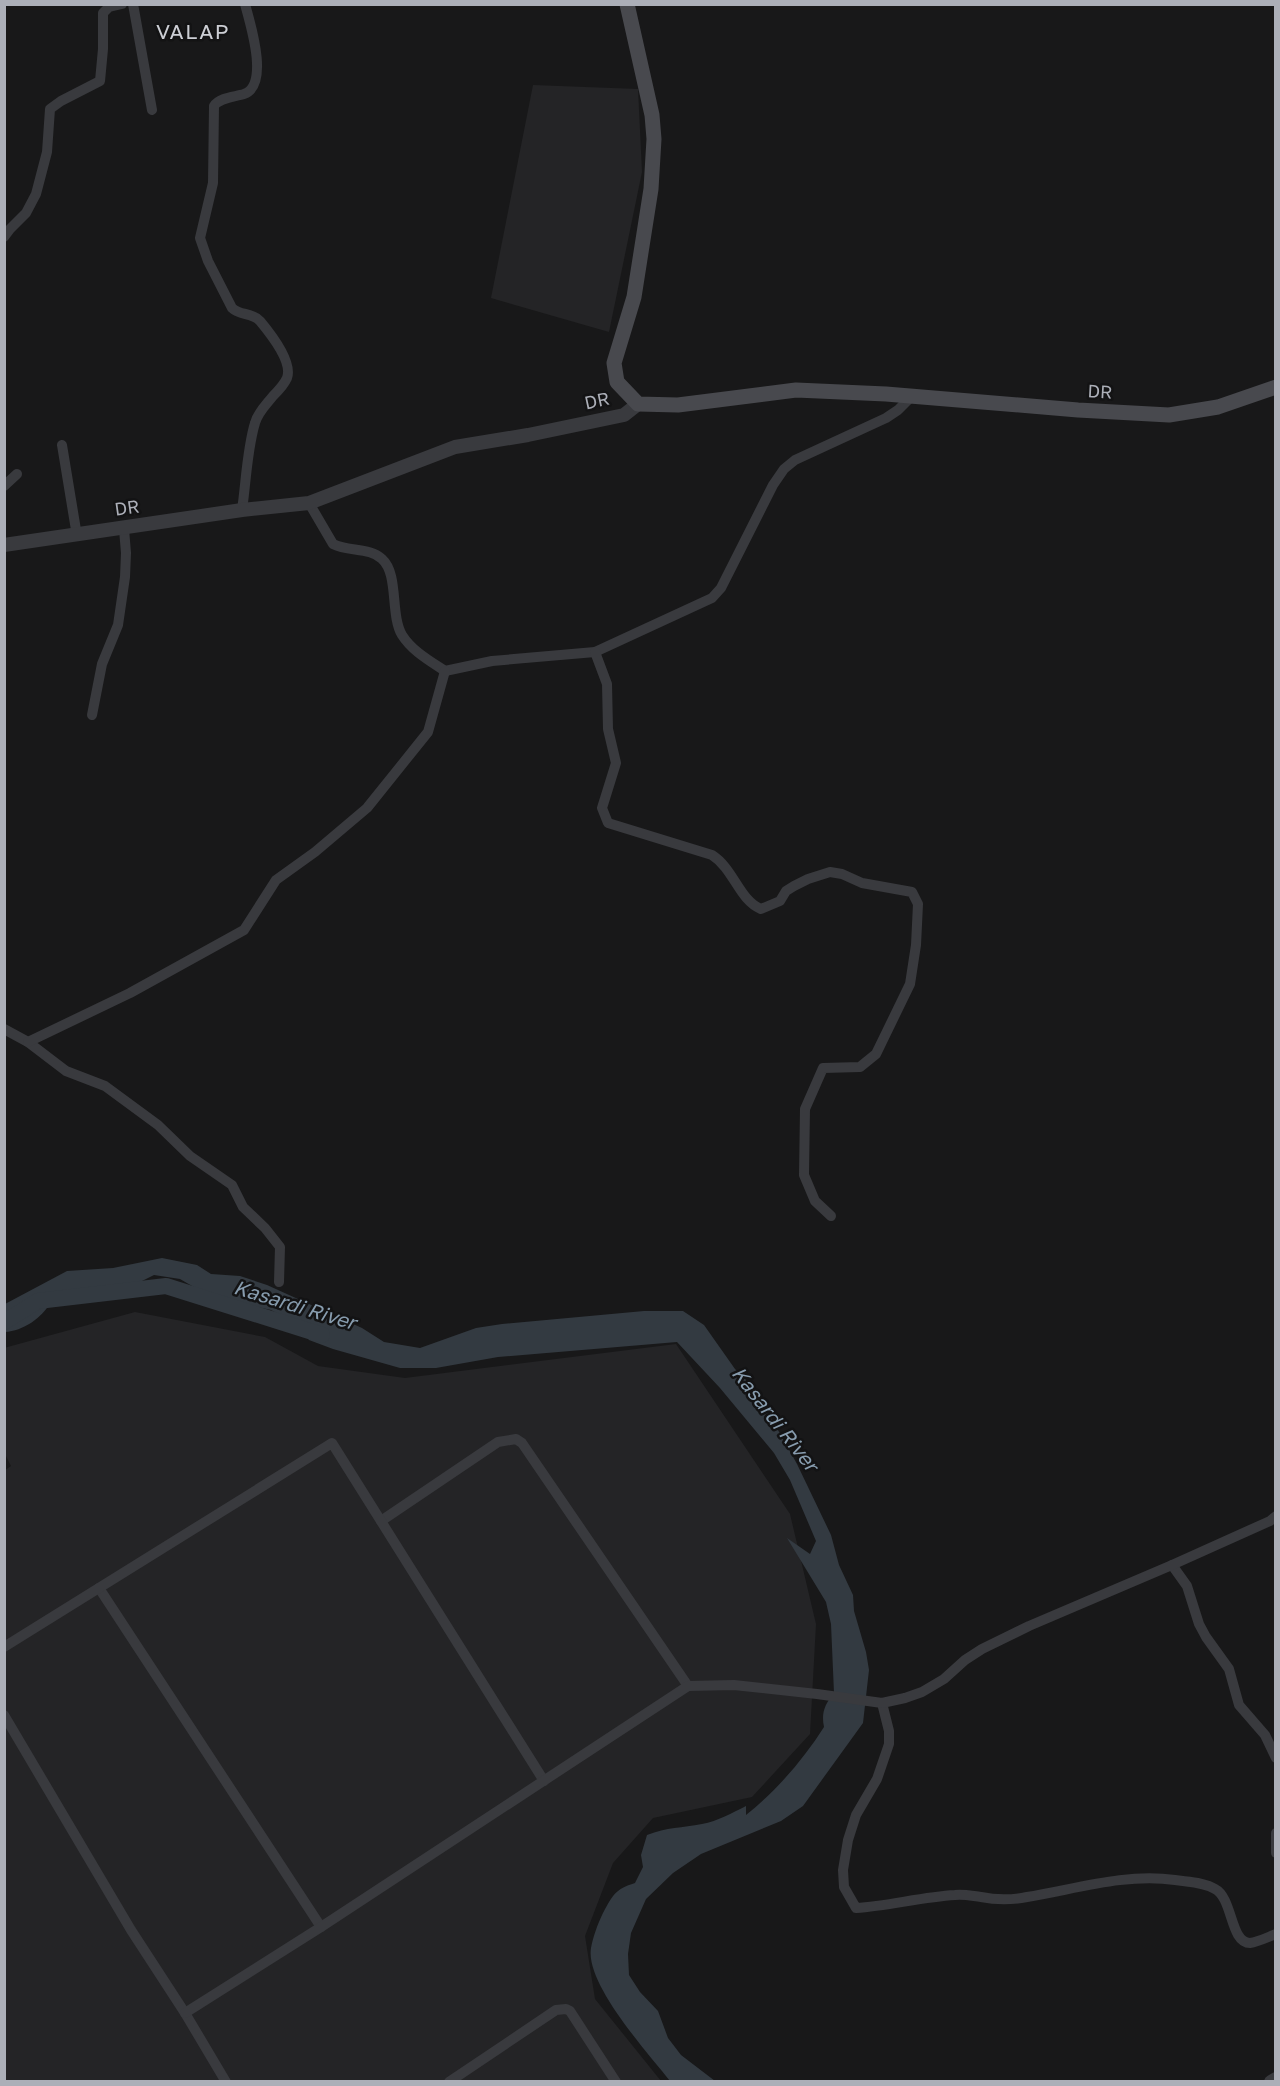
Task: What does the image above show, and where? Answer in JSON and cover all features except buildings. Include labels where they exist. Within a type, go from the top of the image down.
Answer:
[{"type":"main road","points":[[627,4],[650,104],[654,139],[651,189],[634,297],[614,363],[617,382],[638,404]]},
{"type":"main road","name":"DR","points":[[638,404],[678,405],[796,390],[1169,415],[1218,407],[1275,387]]},
{"type":"street","points":[[4,237],[26,213],[36,194],[47,152],[50,109],[100,81],[103,13],[109,7],[122,4]]},
{"type":"street","points":[[133,4],[152,110]]},
{"type":"street","points":[[242,510],[254,424],[261,410],[283,385],[288,370],[281,351],[260,321],[254,316],[238,313],[232,308],[210,266],[200,237],[213,183],[214,106],[221,100],[247,93],[254,85],[257,51],[245,4]]},
{"type":"street","points":[[309,503],[333,544],[340,548],[375,554],[383,559],[389,570],[399,628],[403,637],[417,652],[445,672],[492,662],[595,652],[712,598],[721,588],[773,485],[784,469],[795,460],[886,418],[912,396]]},
{"type":"street","name":"DR","points":[[4,545],[242,510],[309,503],[456,447],[624,415],[638,404]]},
{"type":"street","points":[[63,445],[77,536]]},
{"type":"street","points":[[4,486],[17,474]]},
{"type":"street","points":[[92,714],[102,664],[118,624],[125,577],[124,529]]},
{"type":"street","points":[[595,652],[607,684],[608,729],[616,763],[602,808],[608,823],[712,855],[722,861],[747,899],[761,909],[780,901],[786,891],[794,886],[830,872],[842,874],[862,883],[912,892],[916,897],[918,904],[916,945],[910,984],[876,1054],[860,1067],[823,1068],[805,1109],[804,1175],[815,1202],[831,1216]]},
{"type":"street","points":[[28,1042],[130,993],[244,930],[276,880],[315,852],[367,808],[428,732],[445,672]]},
{"type":"street","points":[[4,1029],[28,1042],[66,1071],[105,1086],[158,1125],[190,1156],[232,1185],[243,1207],[266,1228],[280,1247],[279,1282]]},
{"type":"street","points":[[381,1521],[498,1442],[516,1439],[522,1443],[688,1686]]},
{"type":"street","points":[[4,1647],[332,1443],[544,1780]]},
{"type":"street","points":[[185,2013],[321,1927],[688,1686],[734,1685],[876,1702],[905,1698],[922,1692],[944,1679],[965,1660],[982,1649],[1029,1626],[1270,1521],[1275,1516]]},
{"type":"street","points":[[1172,1565],[1187,1586],[1198,1624],[1229,1669],[1239,1705],[1265,1736],[1275,1758]]},
{"type":"street","points":[[99,1588],[321,1927]]},
{"type":"street","points":[[876,1702],[889,1731],[889,1744],[877,1779],[856,1815],[848,1840],[843,1870],[844,1887],[855,1908],[883,1907],[929,1898],[969,1894],[999,1899],[1025,1898],[1132,1878],[1164,1878],[1216,1889],[1225,1899],[1240,1939],[1251,1943],[1275,1934]]},
{"type":"street","points":[[4,1715],[131,1930],[185,2013],[226,2082]]},
{"type":"street","points":[[1275,1833],[1275,1853]]},
{"type":"street","points":[[449,2082],[556,2010],[566,2009],[570,2011],[616,2082]]},
{"type":"street","points":[[1271,2082],[1275,2079]]},
{"type":"shaded area","points":[[533,85],[638,89],[642,172],[609,332],[491,298]]},
{"type":"shaded area","points":[[135,1312],[265,1337],[318,1366],[405,1378],[676,1344],[790,1514],[816,1624],[810,1734],[752,1797],[653,1818],[613,1863],[585,1936],[595,1999],[661,2081],[5,2081],[4,1471],[11,1466],[5,1454],[4,1348]]},
{"type":"water","points":[[162,1258],[197,1265],[211,1274],[240,1276],[267,1285],[362,1328],[384,1342],[420,1348],[476,1328],[502,1324],[644,1311],[683,1311],[704,1325],[735,1369],[755,1389],[797,1464],[831,1535],[839,1565],[853,1595],[854,1611],[869,1670],[863,1723],[803,1806],[781,1821],[701,1854],[673,1873],[646,1899],[631,1933],[628,1954],[629,1975],[640,1992],[658,2011],[668,2038],[681,2055],[715,2081],[670,2081],[608,1999],[592,1963],[591,1948],[609,1902],[619,1890],[635,1883],[643,1867],[641,1855],[647,1835],[668,1829],[708,1823],[746,1806],[746,1815],[789,1774],[824,1727],[825,1709],[834,1693],[831,1624],[826,1602],[787,1538],[810,1554],[816,1541],[790,1480],[774,1453],[720,1388],[677,1342],[498,1357],[436,1368],[400,1368],[309,1340],[301,1327],[271,1310],[211,1297],[180,1279],[154,1275],[122,1291],[94,1297],[75,1295],[51,1302],[31,1323],[5,1332],[5,1304],[67,1271],[113,1268]]},
{"type":"waterway","name":"Kasardi River","points":[[4,1322],[38,1301],[166,1286],[322,1335]]},
{"type":"district","name":"VALAP","points":[[193,32]]}]
